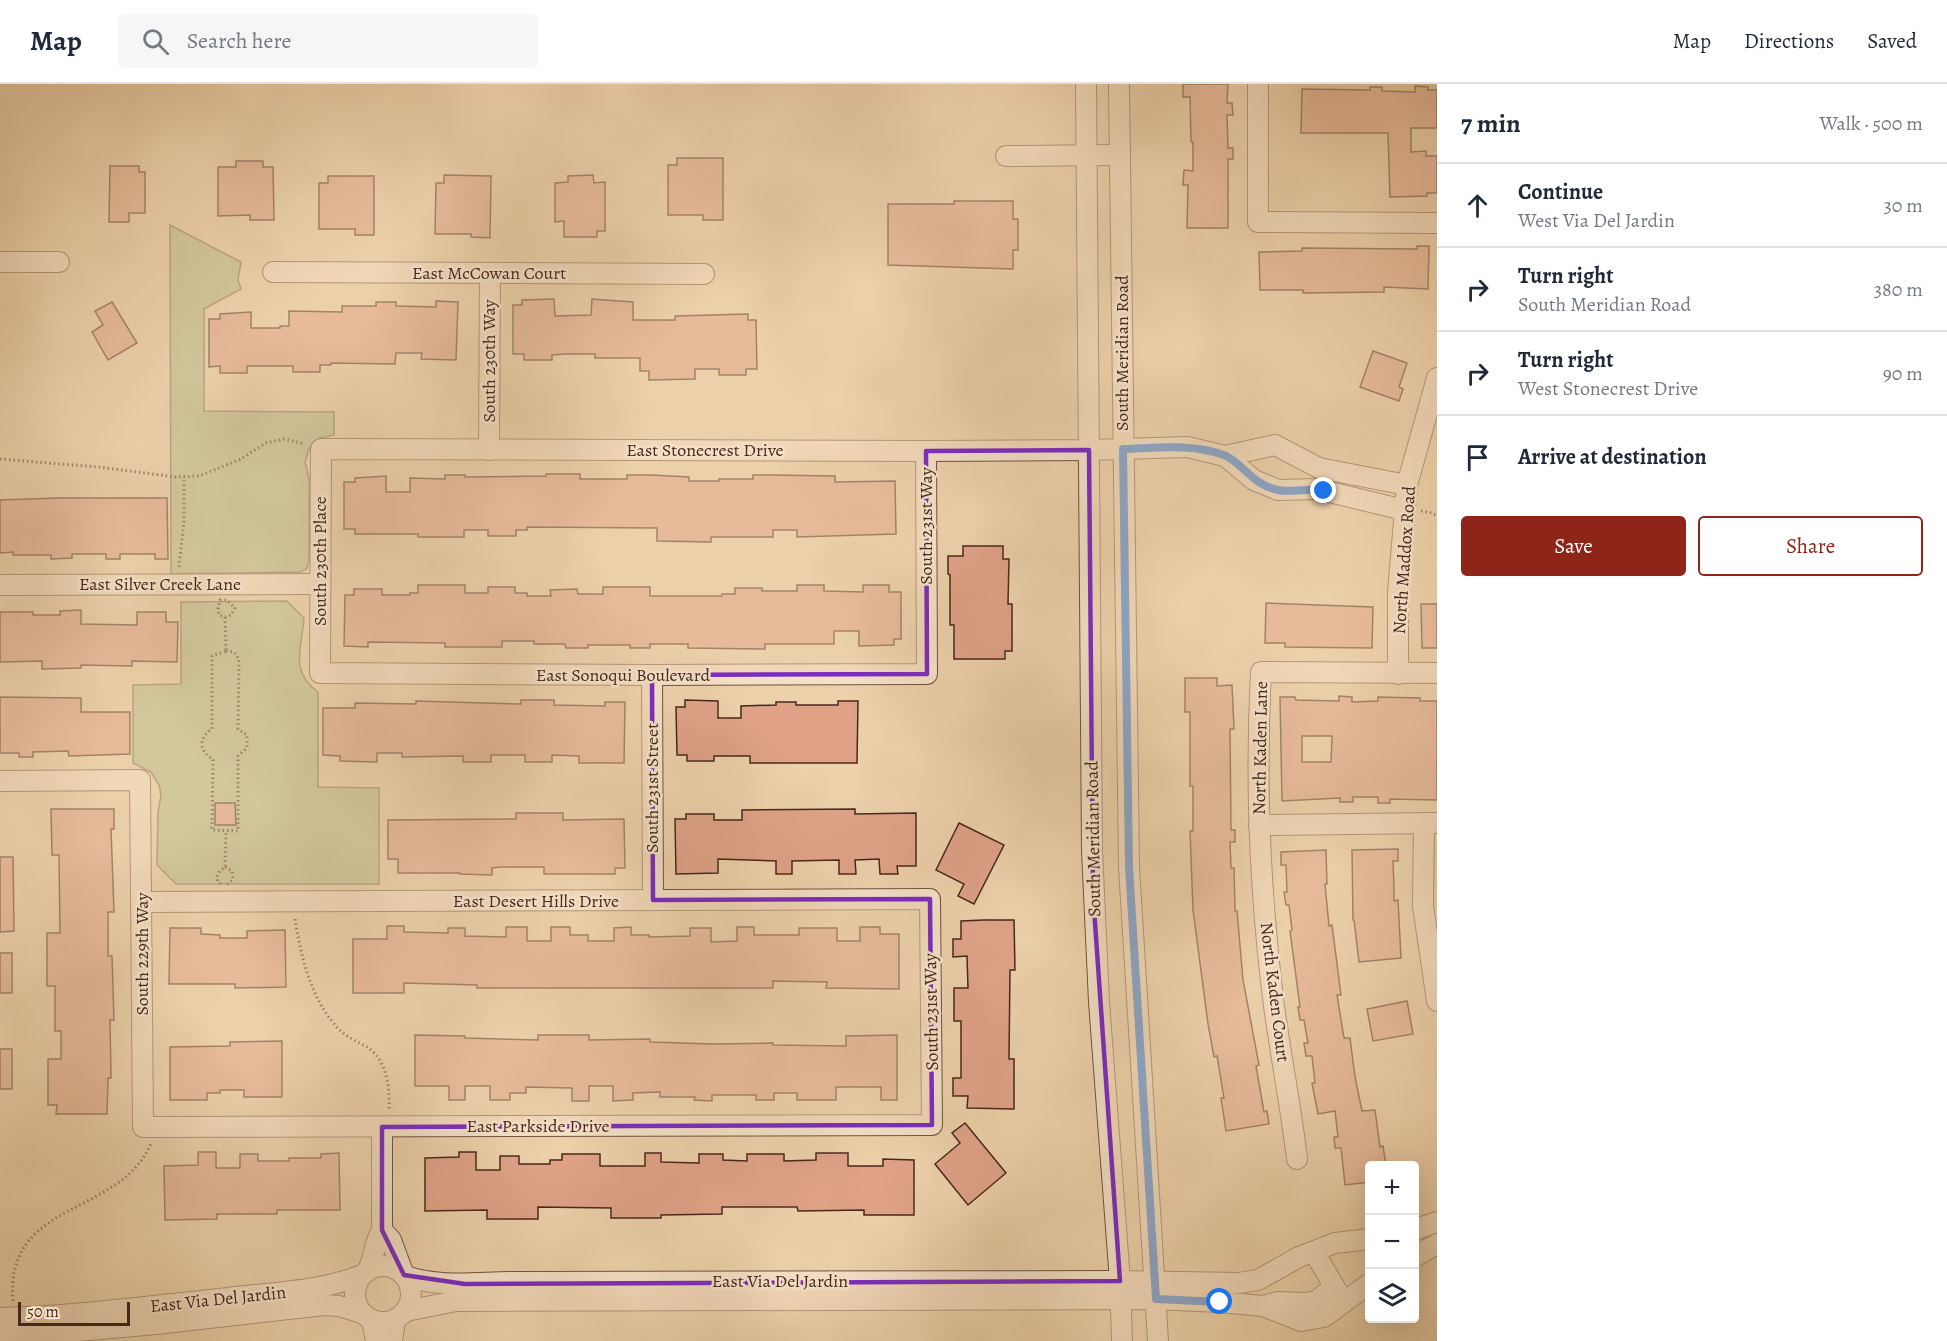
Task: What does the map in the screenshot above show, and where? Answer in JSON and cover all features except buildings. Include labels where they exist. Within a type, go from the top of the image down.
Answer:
[{"type":"street","name":"South Meridian Road","points":[[1086,84],[1093,894],[1122,1341]]},
{"type":"street","name":"South Meridian Road","points":[[1119,84],[1129,867],[1158,1341]]},
{"type":"street","points":[[1258,84],[1258,222],[1437,223]]},
{"type":"street","points":[[1006,156],[1120,155]]},
{"type":"street","points":[[0,262],[59,262]]},
{"type":"street","name":"East McCowan Court","points":[[273,272],[704,274]]},
{"type":"street","name":"South 230th Way","points":[[489,450],[490,273]]},
{"type":"street","name":"North Maddox Road","points":[[1398,674],[1398,592],[1407,485],[1437,378]]},
{"type":"street","points":[[1225,456],[1275,446],[1319,468],[1407,485]]},
{"type":"street","name":"East Stonecrest Drive","points":[[321,449],[926,451],[1187,447],[1225,456]]},
{"type":"street","name":"South 230th Place","points":[[320,673],[321,449]]},
{"type":"street","name":"South 231st Way","points":[[926,451],[927,674]]},
{"type":"street","points":[[1225,456],[1254,480],[1278,490],[1317,489],[1404,510]]},
{"type":"street","points":[[1300,489],[1308,463]]},
{"type":"street","name":"East Silver Creek Lane","points":[[0,585],[320,584]]},
{"type":"street","name":"North Kaden Lane","points":[[1259,825],[1258,722],[1261,672],[1398,674]]},
{"type":"street","name":"East Sonoqui Boulevard","points":[[320,673],[927,674]]},
{"type":"street","points":[[1398,674],[1437,673]]},
{"type":"street","name":"South 231st Street","points":[[652,675],[653,900]]},
{"type":"street","name":"South 229th Way","points":[[0,781],[140,780],[150,1127]]},
{"type":"street","points":[[1259,825],[1431,823],[1424,906],[1437,1001]]},
{"type":"street","name":"North Kaden Court","points":[[1259,825],[1264,913],[1274,1007],[1297,1160]]},
{"type":"street","name":"South 231st Way","points":[[930,899],[932,1125]]},
{"type":"street","name":"East Desert Hills Drive","points":[[142,902],[930,899]]},
{"type":"street","name":"East Parkside Drive","points":[[150,1127],[932,1125]]},
{"type":"street","points":[[376,1341],[367,1316],[355,1298],[358,1282],[373,1259],[375,1240],[382,1230],[386,1126]]},
{"type":"street","points":[[1419,1228],[1437,1222]]},
{"type":"street","points":[[382,1230],[391,1240],[411,1290],[411,1297],[400,1315],[392,1341]]},
{"type":"street","points":[[1156,1290],[1258,1280],[1299,1257],[1335,1244],[1365,1240]]},
{"type":"street","points":[[1419,1254],[1437,1244]]},
{"type":"street","points":[[1314,1252],[1339,1294]]},
{"type":"street","points":[[365,1273],[383,1266],[398,1270],[404,1275]]},
{"type":"street","name":"East Via Del Jardin","points":[[7,1318],[71,1314],[297,1291],[343,1282],[365,1273]]},
{"type":"street","name":"East Via Del Jardin","points":[[404,1275],[441,1284],[515,1282],[1156,1290]]},
{"type":"street","points":[[1156,1290],[1220,1302],[1263,1306],[1301,1321],[1324,1317],[1339,1294],[1365,1285]]},
{"type":"street","name":"East Via Del Jardin","points":[[400,1315],[456,1301],[1120,1290]]},
{"type":"street","name":"East Via Del Jardin","points":[[0,1338],[156,1324],[324,1305],[339,1306],[367,1316]]},
{"type":"street","points":[[367,1316],[380,1322],[400,1315]]},
{"type":"path","points":[[0,459],[183,477],[199,476],[239,460],[266,443],[284,439],[321,449]]},
{"type":"path","points":[[179,584],[184,520],[183,477]]},
{"type":"path","points":[[220,600],[227,600],[235,608],[231,615],[225,617],[219,615],[220,600]]},
{"type":"path","points":[[225,617],[226,651]]},
{"type":"path","points":[[226,651],[234,652],[239,659],[238,729],[248,735],[247,748],[238,756],[238,831],[226,831],[212,830],[213,759],[206,755],[201,740],[212,729],[212,656],[226,651]]},
{"type":"path","points":[[225,867],[226,831]]},
{"type":"path","points":[[225,867],[231,871],[233,879],[226,886],[218,882],[217,877],[219,871],[225,867]]},
{"type":"path","points":[[295,901],[298,938],[313,991],[336,1027],[376,1053],[381,1062],[387,1080],[389,1098],[386,1126]]},
{"type":"path","points":[[7,1318],[13,1272],[21,1251],[44,1224],[110,1189],[132,1173],[145,1156],[150,1127]]},
{"type":"highlighted area","points":[[1089,450],[1093,894],[1120,1281],[465,1284],[404,1275],[382,1230],[382,1127],[932,1125],[930,899],[653,900],[652,675],[927,674],[926,451]]},
{"type":"green space","points":[[170,225],[241,262],[238,280],[241,289],[204,309],[204,411],[334,412],[334,435],[320,438],[309,449],[305,462],[309,478],[309,560],[307,568],[301,572],[171,574]]},
{"type":"green space","points":[[287,601],[304,618],[300,667],[303,676],[318,692],[318,787],[379,788],[379,884],[176,884],[157,865],[158,812],[161,795],[159,785],[151,772],[133,763],[133,685],[181,684],[181,602]]},
{"type":"route","points":[[1220,1302],[1156,1299],[1129,867],[1123,449],[1187,447],[1225,456],[1254,480],[1278,490],[1317,489],[1324,491]]}]
